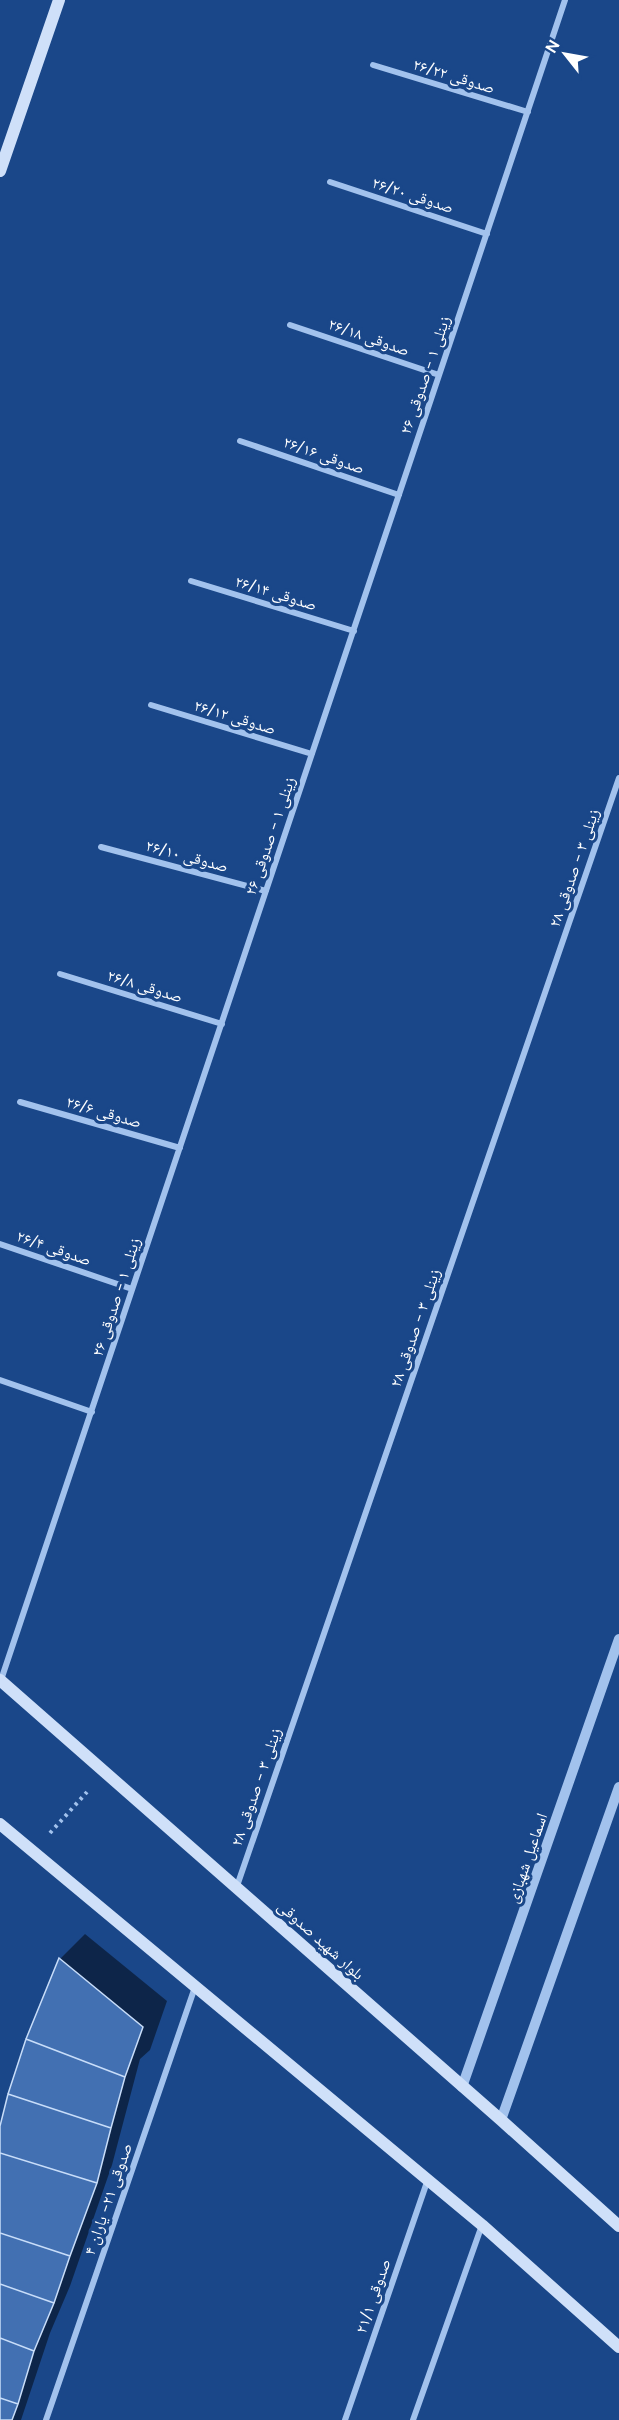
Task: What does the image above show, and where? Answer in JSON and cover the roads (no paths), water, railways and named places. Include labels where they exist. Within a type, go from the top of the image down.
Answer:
[{"type":"main road","points":[[0,171],[59,0]]},
{"type":"main road","name":"بلوار شهید صدوقی","points":[[0,1680],[237,1886],[619,2226]]},
{"type":"main road","points":[[0,1824],[427,2182],[482,2225],[619,2347]]},
{"type":"street","name":"زینلی ۱ - صدوقی ۲۶","points":[[0,1680],[565,0]]},
{"type":"street","name":"صدوقی ۲۶/۲۲","points":[[373,65],[528,112]]},
{"type":"street","name":"صدوقی ۲۶/۲۰","points":[[330,182],[487,234]]},
{"type":"street","name":"صدوقی ۲۶/۱۸","points":[[290,325],[439,375]]},
{"type":"street","name":"صدوقی ۲۶/۱۶","points":[[240,441],[399,495]]},
{"type":"street","name":"صدوقی ۲۶/۱۴","points":[[191,581],[354,631]]},
{"type":"street","name":"صدوقی ۲۶/۱۲","points":[[151,705],[312,754]]},
{"type":"street","name":"زینلی ۳ - صدوقی ۲۸","points":[[237,1886],[619,778]]},
{"type":"street","name":"صدوقی ۲۶/۱۰","points":[[101,847],[266,891]]},
{"type":"street","name":"صدوقی ۲۶/۸","points":[[60,975],[222,1024]]},
{"type":"street","name":"صدوقی ۲۶/۶","points":[[20,1102],[180,1148]]},
{"type":"street","name":"صدوقی ۲۶/۴","points":[[0,1244],[132,1289]]},
{"type":"street","points":[[0,1380],[92,1412]]},
{"type":"street","name":"اسماعیل شهبازی","points":[[462,2087],[619,1639]]},
{"type":"street","points":[[501,2120],[619,1787]]},
{"type":"street","name":"صدوقی ۲۱- یاران ۴","points":[[46,2420],[195,1986]]},
{"type":"street","name":"صدوقی ۲۱/۱","points":[[345,2420],[427,2182]]},
{"type":"street","points":[[413,2420],[482,2225]]}]
